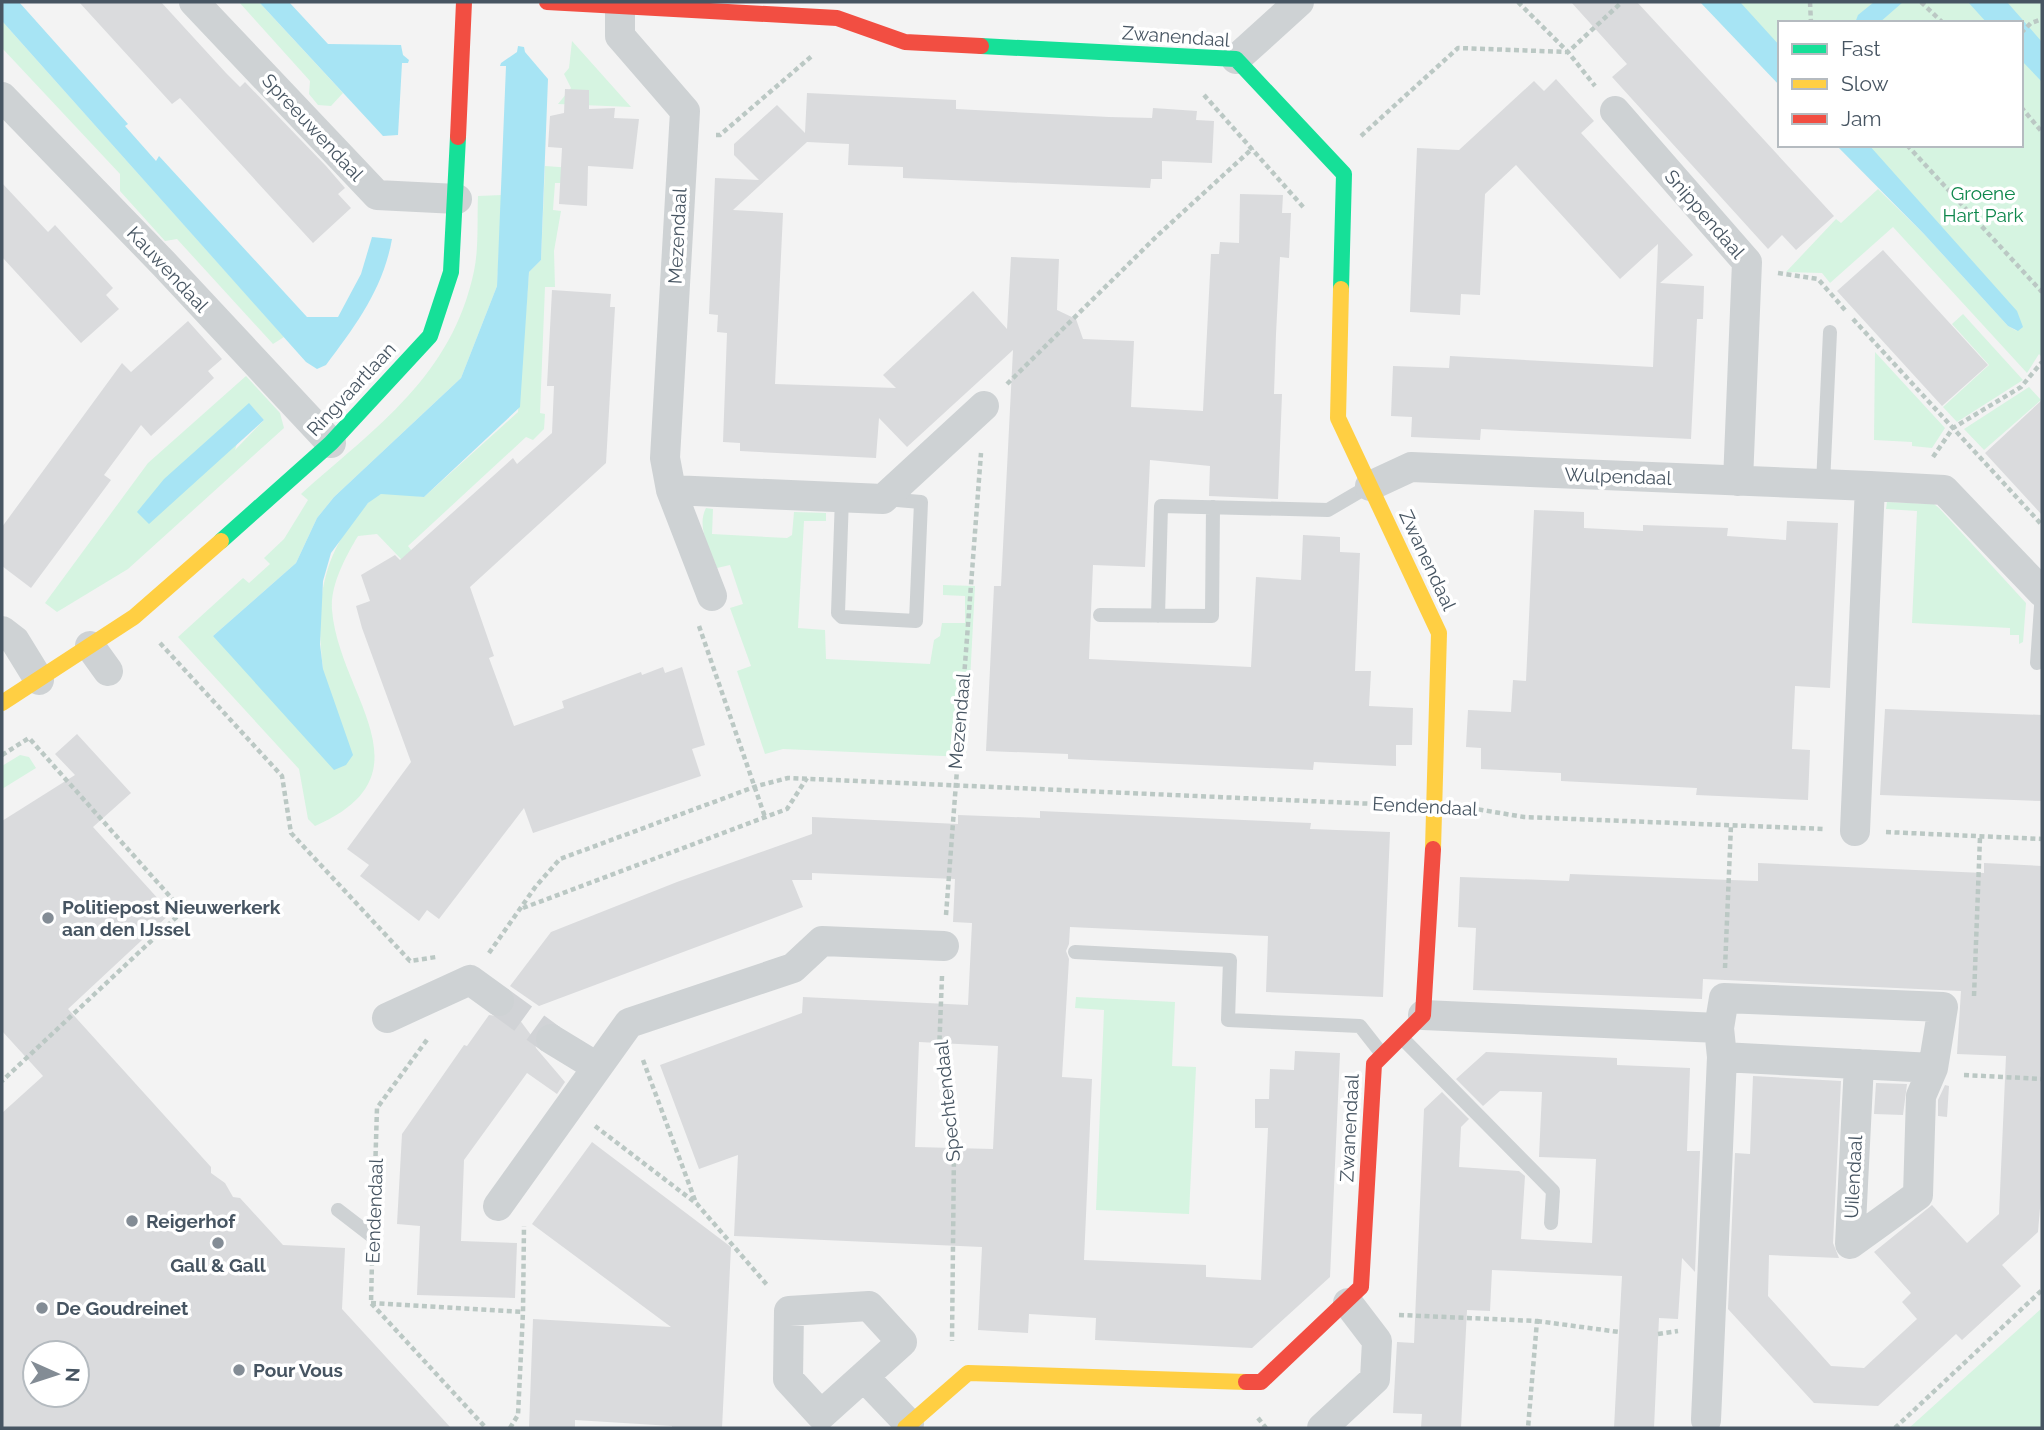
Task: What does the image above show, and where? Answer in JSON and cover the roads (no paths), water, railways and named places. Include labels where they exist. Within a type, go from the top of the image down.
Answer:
[{"type":"street","name":"Spreeuwendaal","points":[[194,2],[377,195],[457,200]]},
{"type":"street","name":"Ringvaartlaan","points":[[2,703],[134,617],[331,443],[429,336],[451,272],[457,200],[464,2]]},
{"type":"street","name":"Zwanendaal","points":[[547,2],[838,10],[905,42],[1236,59],[1334,160],[1343,174],[1338,418],[1439,633],[1436,806],[1423,1015],[1374,1064],[1355,1295]]},
{"type":"street","points":[[1236,59],[1299,2]]},
{"type":"street","name":"Mezendaal","points":[[620,6],[620,36],[685,111],[664,458],[671,489],[712,596]]},
{"type":"street","name":"Kauwendaal","points":[[2,97],[164,264],[331,443]]},
{"type":"street","name":"Snippendaal","points":[[1615,111],[1747,262],[1738,481]]},
{"type":"street","points":[[671,489],[883,499],[984,407]]},
{"type":"street","name":"Wulpendaal","points":[[1370,486],[1411,467],[1944,490],[2042,592]]},
{"type":"street","points":[[1855,831],[1870,486]]},
{"type":"street","points":[[2,631],[15,641],[39,680]]},
{"type":"street","points":[[90,646],[108,671]]},
{"type":"street","points":[[498,1206],[629,1023],[793,968],[822,941],[944,946]]},
{"type":"street","points":[[387,1018],[470,980],[499,1001]]},
{"type":"street","name":"Uilendaal","points":[[1720,1043],[1724,998],[1943,1007],[1933,1068],[1921,1097],[1918,1195],[1850,1244],[1859,1064]]},
{"type":"street","points":[[1423,1015],[1720,1043],[1859,1064],[1933,1068]]},
{"type":"street","points":[[551,1039],[597,1067]]},
{"type":"street","points":[[1706,1420],[1720,1043]]},
{"type":"street","points":[[864,1377],[907,1426],[968,1373],[1261,1382],[1355,1295],[1377,1341],[1375,1378],[1322,1428]]},
{"type":"street","points":[[869,1306],[902,1342],[864,1377],[821,1415],[788,1379],[789,1311],[869,1306]]},
{"type":"lane","points":[[1823,484],[1830,332]]},
{"type":"lane","points":[[1158,616],[1161,506],[1328,510],[1370,486]]},
{"type":"lane","points":[[842,497],[838,613],[842,617],[915,621],[921,502],[883,499]]},
{"type":"lane","points":[[1100,615],[1212,616],[1213,508]]},
{"type":"lane","points":[[2037,663],[2042,592]]},
{"type":"lane","points":[[1075,951],[1230,960],[1228,1020],[1360,1026],[1382,1054]]},
{"type":"lane","points":[[1401,1037],[1553,1191],[1551,1223]]},
{"type":"lane","points":[[338,1210],[373,1237]]},
{"type":"water","points":[[2,2],[19,2],[128,124],[125,126],[156,161],[159,156],[307,317],[338,317],[361,274],[372,237],[392,239],[382,274],[367,306],[326,365],[317,369],[306,362],[2,21]]},
{"type":"water","points":[[259,2],[289,2],[328,44],[401,45],[403,55],[409,60],[408,63],[402,63],[398,135],[383,136]]},
{"type":"water","points":[[1700,2],[1740,2],[1778,44],[1778,84]]},
{"type":"water","points":[[1874,2],[1903,2],[1881,21],[1856,21],[1858,15]]},
{"type":"water","points":[[1968,2],[2007,2],[2042,42],[2042,82],[2023,62],[2023,21],[1985,21]]},
{"type":"water","points":[[518,46],[524,47],[525,52],[548,79],[541,260],[529,272],[520,407],[424,497],[381,494],[368,503],[331,553],[323,581],[320,644],[323,669],[353,755],[346,765],[334,770],[213,636],[296,563],[317,518],[334,497],[461,378],[497,286],[506,66],[500,66],[517,52]]},
{"type":"water","points":[[1838,147],[1871,147],[2017,311],[2023,327],[2018,331],[2008,326],[1924,234]]},
{"type":"water","points":[[249,403],[264,420],[149,524],[137,512],[164,479]]},
{"type":"tunnel","points":[[499,1001],[551,1039]]},
{"type":"place","name":"Politiepost Nieuwerkerk aan den IJssel","points":[[48,918]]},
{"type":"place","name":"Reigerhof","points":[[132,1221]]},
{"type":"place","name":"Gall & Gall","points":[[218,1243]]},
{"type":"place","name":"De Goudreinet","points":[[42,1308]]},
{"type":"place","name":"Pour Vous","points":[[239,1370]]},
{"type":"park label","name":"Groene Hart Park","points":[[1983,204]]}]
